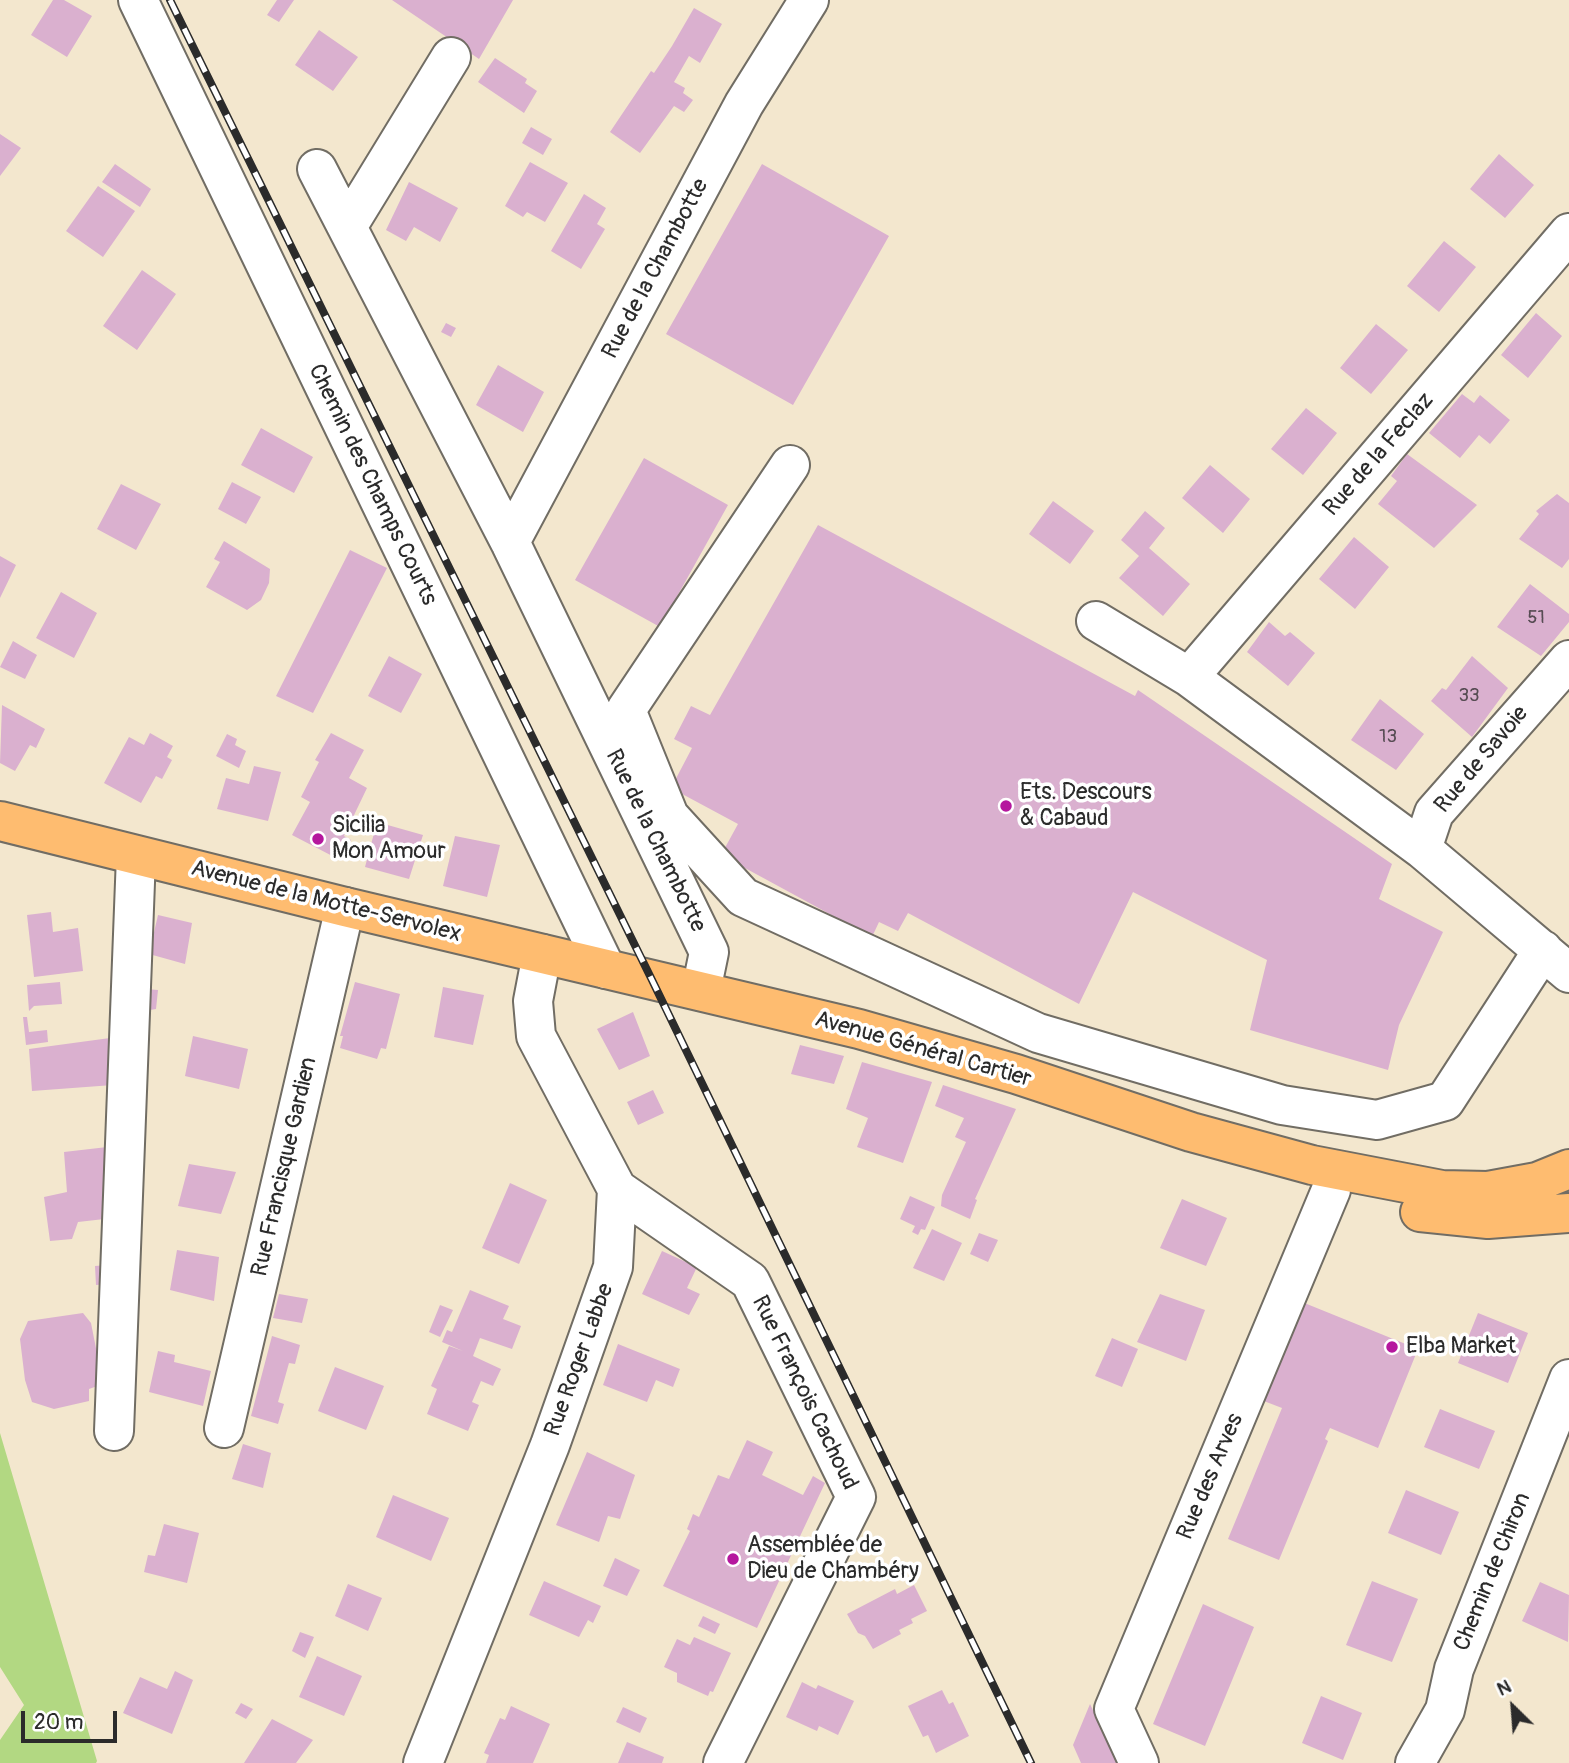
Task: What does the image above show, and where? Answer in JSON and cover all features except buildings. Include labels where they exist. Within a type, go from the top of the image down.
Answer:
[{"type":"main road","name":"Avenue de la Motte-Servolex","points":[[0,821],[345,907],[652,979]]},
{"type":"main road","name":"Avenue Général Cartier","points":[[652,979],[859,1029],[1003,1070],[1191,1132],[1312,1165],[1442,1190],[1477,1191],[1537,1182],[1569,1168]]},
{"type":"main road","name":"Avenue Général Cartier","points":[[1191,1132],[1251,1163],[1374,1204],[1488,1219],[1569,1213]]},
{"type":"main road","name":"Avenue Général Cartier","points":[[1319,1186],[1339,1184],[1449,1203],[1477,1191]]},
{"type":"street","name":"Chemin des Champs Courts","points":[[138,0],[606,969]]},
{"type":"street","name":"Rue de la Chambotte","points":[[510,542],[744,104],[809,0]]},
{"type":"street","points":[[347,227],[451,57]]},
{"type":"street","name":"Rue de la Chambotte","points":[[317,169],[510,542],[709,952],[701,991]]},
{"type":"street","name":"Rue de la Feclaz","points":[[1189,677],[1569,233]]},
{"type":"street","points":[[790,465],[626,710],[669,816],[743,897],[1038,1033],[1282,1105],[1377,1120],[1446,1101],[1556,962],[1422,849],[1189,677],[1096,621]]},
{"type":"street","name":"Rue de Savoie","points":[[1422,849],[1434,813],[1569,660]]},
{"type":"street","points":[[114,1431],[135,856]]},
{"type":"street","name":"Rue Francisque Gardien","points":[[224,1428],[345,907]]},
{"type":"street","points":[[542,954],[533,1001],[536,1036],[617,1189]]},
{"type":"street","name":"Rue des Arves","points":[[1139,1763],[1114,1709],[1319,1186]]},
{"type":"street","name":"Rue Roger Labbe","points":[[423,1763],[550,1445],[612,1267],[617,1189]]},
{"type":"street","name":"Rue François Cachoud","points":[[617,1189],[750,1281],[856,1497],[723,1763]]},
{"type":"street","name":"Chemin de Chiron","points":[[1425,1760],[1445,1710],[1454,1669],[1569,1379]]},
{"type":"green space","points":[[0,1433],[96,1763],[0,1763],[0,1740],[24,1705],[0,1667]]},
{"type":"railway","points":[[170,0],[652,980],[1031,1763]]},
{"type":"place","name":"Ets. Descours & Cabaud","points":[[1006,806]]},
{"type":"place","name":"Sicilia Mon Amour","points":[[318,839]]},
{"type":"place","name":"Elba Market","points":[[1392,1347]]},
{"type":"place","name":"Assemblée de Dieu de Chambéry","points":[[733,1559]]}]
